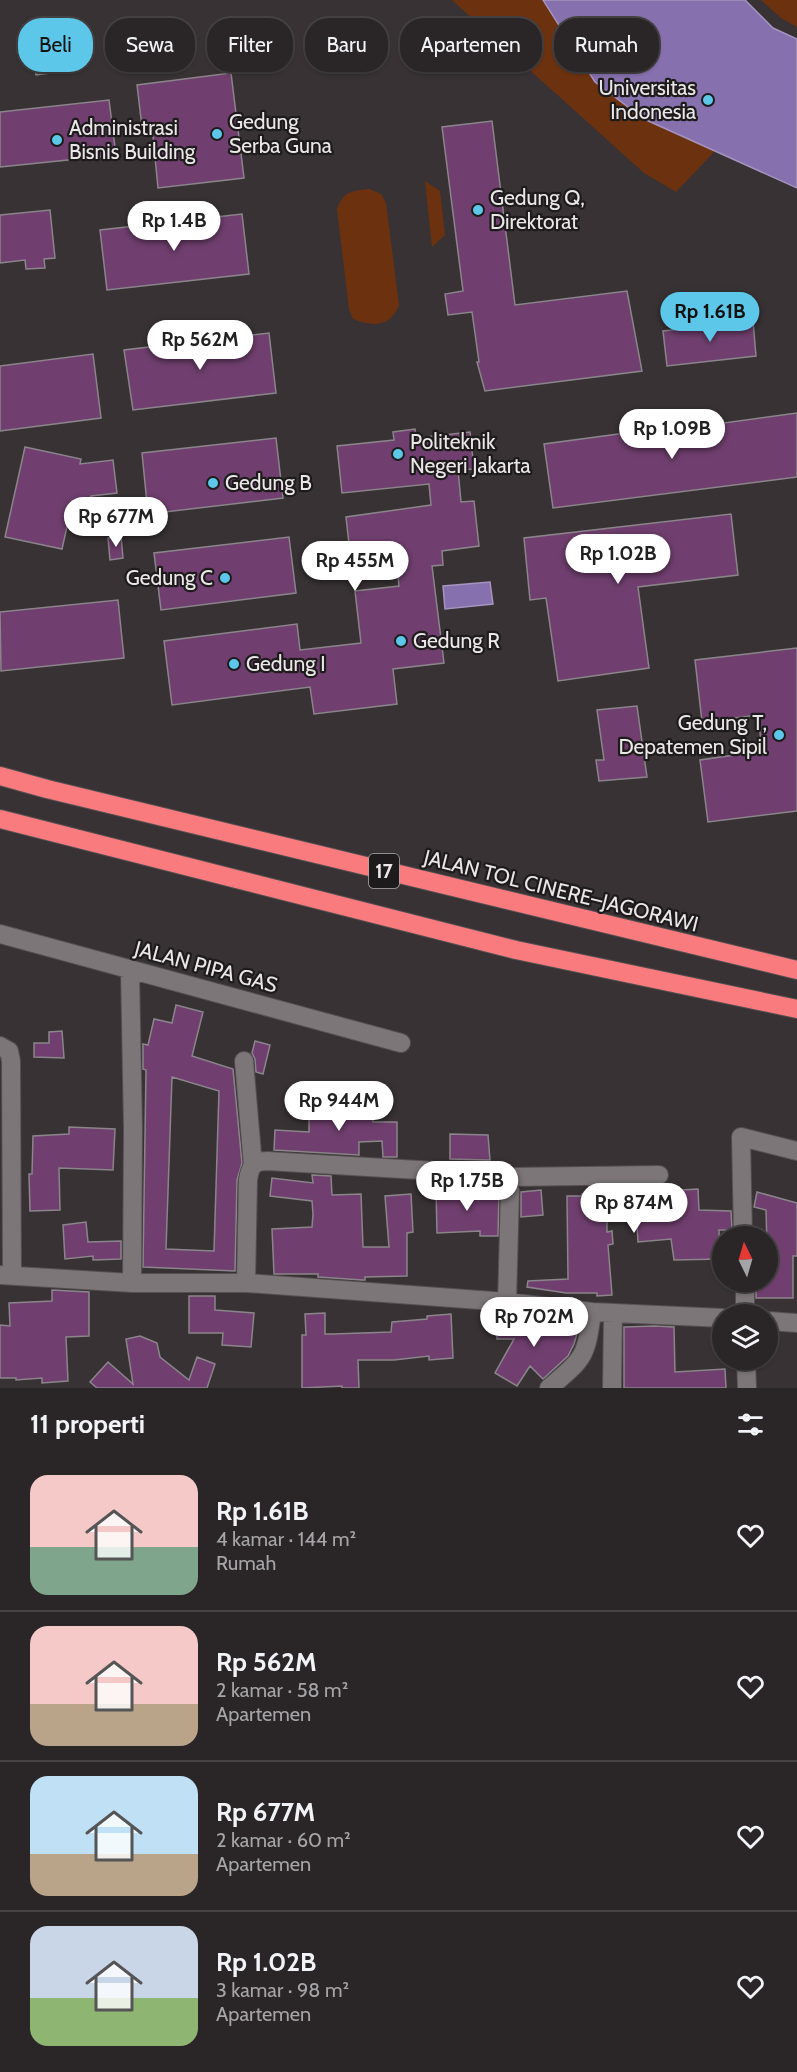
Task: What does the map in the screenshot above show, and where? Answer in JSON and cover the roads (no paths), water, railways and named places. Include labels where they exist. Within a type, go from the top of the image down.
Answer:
[{"type":"highway","name":"JALAN TOL CINERE–JAGORAWI","points":[[0,776],[797,970]]},
{"type":"highway","name":"17","points":[[0,819],[516,950],[797,1010]]},
{"type":"street","name":"JALAN PIPA GAS","points":[[0,934],[401,1043]]},
{"type":"street","points":[[130,970],[133,1129],[132,1283]]},
{"type":"street","points":[[0,1046],[9,1051],[11,1061],[6,1276],[132,1283],[246,1283],[507,1302],[613,1313],[712,1318]]},
{"type":"street","points":[[244,1061],[253,1165]]},
{"type":"street","points":[[744,1226],[741,1137],[797,1151]]},
{"type":"street","points":[[246,1283],[248,1180],[253,1165],[260,1161],[504,1177],[659,1175]]},
{"type":"street","points":[[504,1177],[510,1191],[507,1302]]},
{"type":"street","points":[[549,1388],[573,1368],[584,1355],[592,1311]]},
{"type":"street","points":[[612,1388],[613,1313]]},
{"type":"street","points":[[778,1322],[797,1323]]},
{"type":"street","points":[[747,1370],[747,1388]]},
{"type":"place","name":"Universitas Indonesia","points":[[708,100]]},
{"type":"place","name":"Gedung Serba Guna","points":[[217,134]]},
{"type":"place","name":"Administrasi Bisnis Building","points":[[57,140]]},
{"type":"place","name":"Gedung Q, Direktorat","points":[[478,210]]},
{"type":"place","name":"Politeknik Negeri Jakarta","points":[[398,454]]},
{"type":"place","name":"Gedung B","points":[[213,483]]},
{"type":"place","name":"Gedung C","points":[[225,578]]},
{"type":"place","name":"Gedung R","points":[[401,641]]},
{"type":"place","name":"Gedung I","points":[[234,664]]},
{"type":"place","name":"Gedung T, Depatemen Sipil","points":[[779,735]]}]
